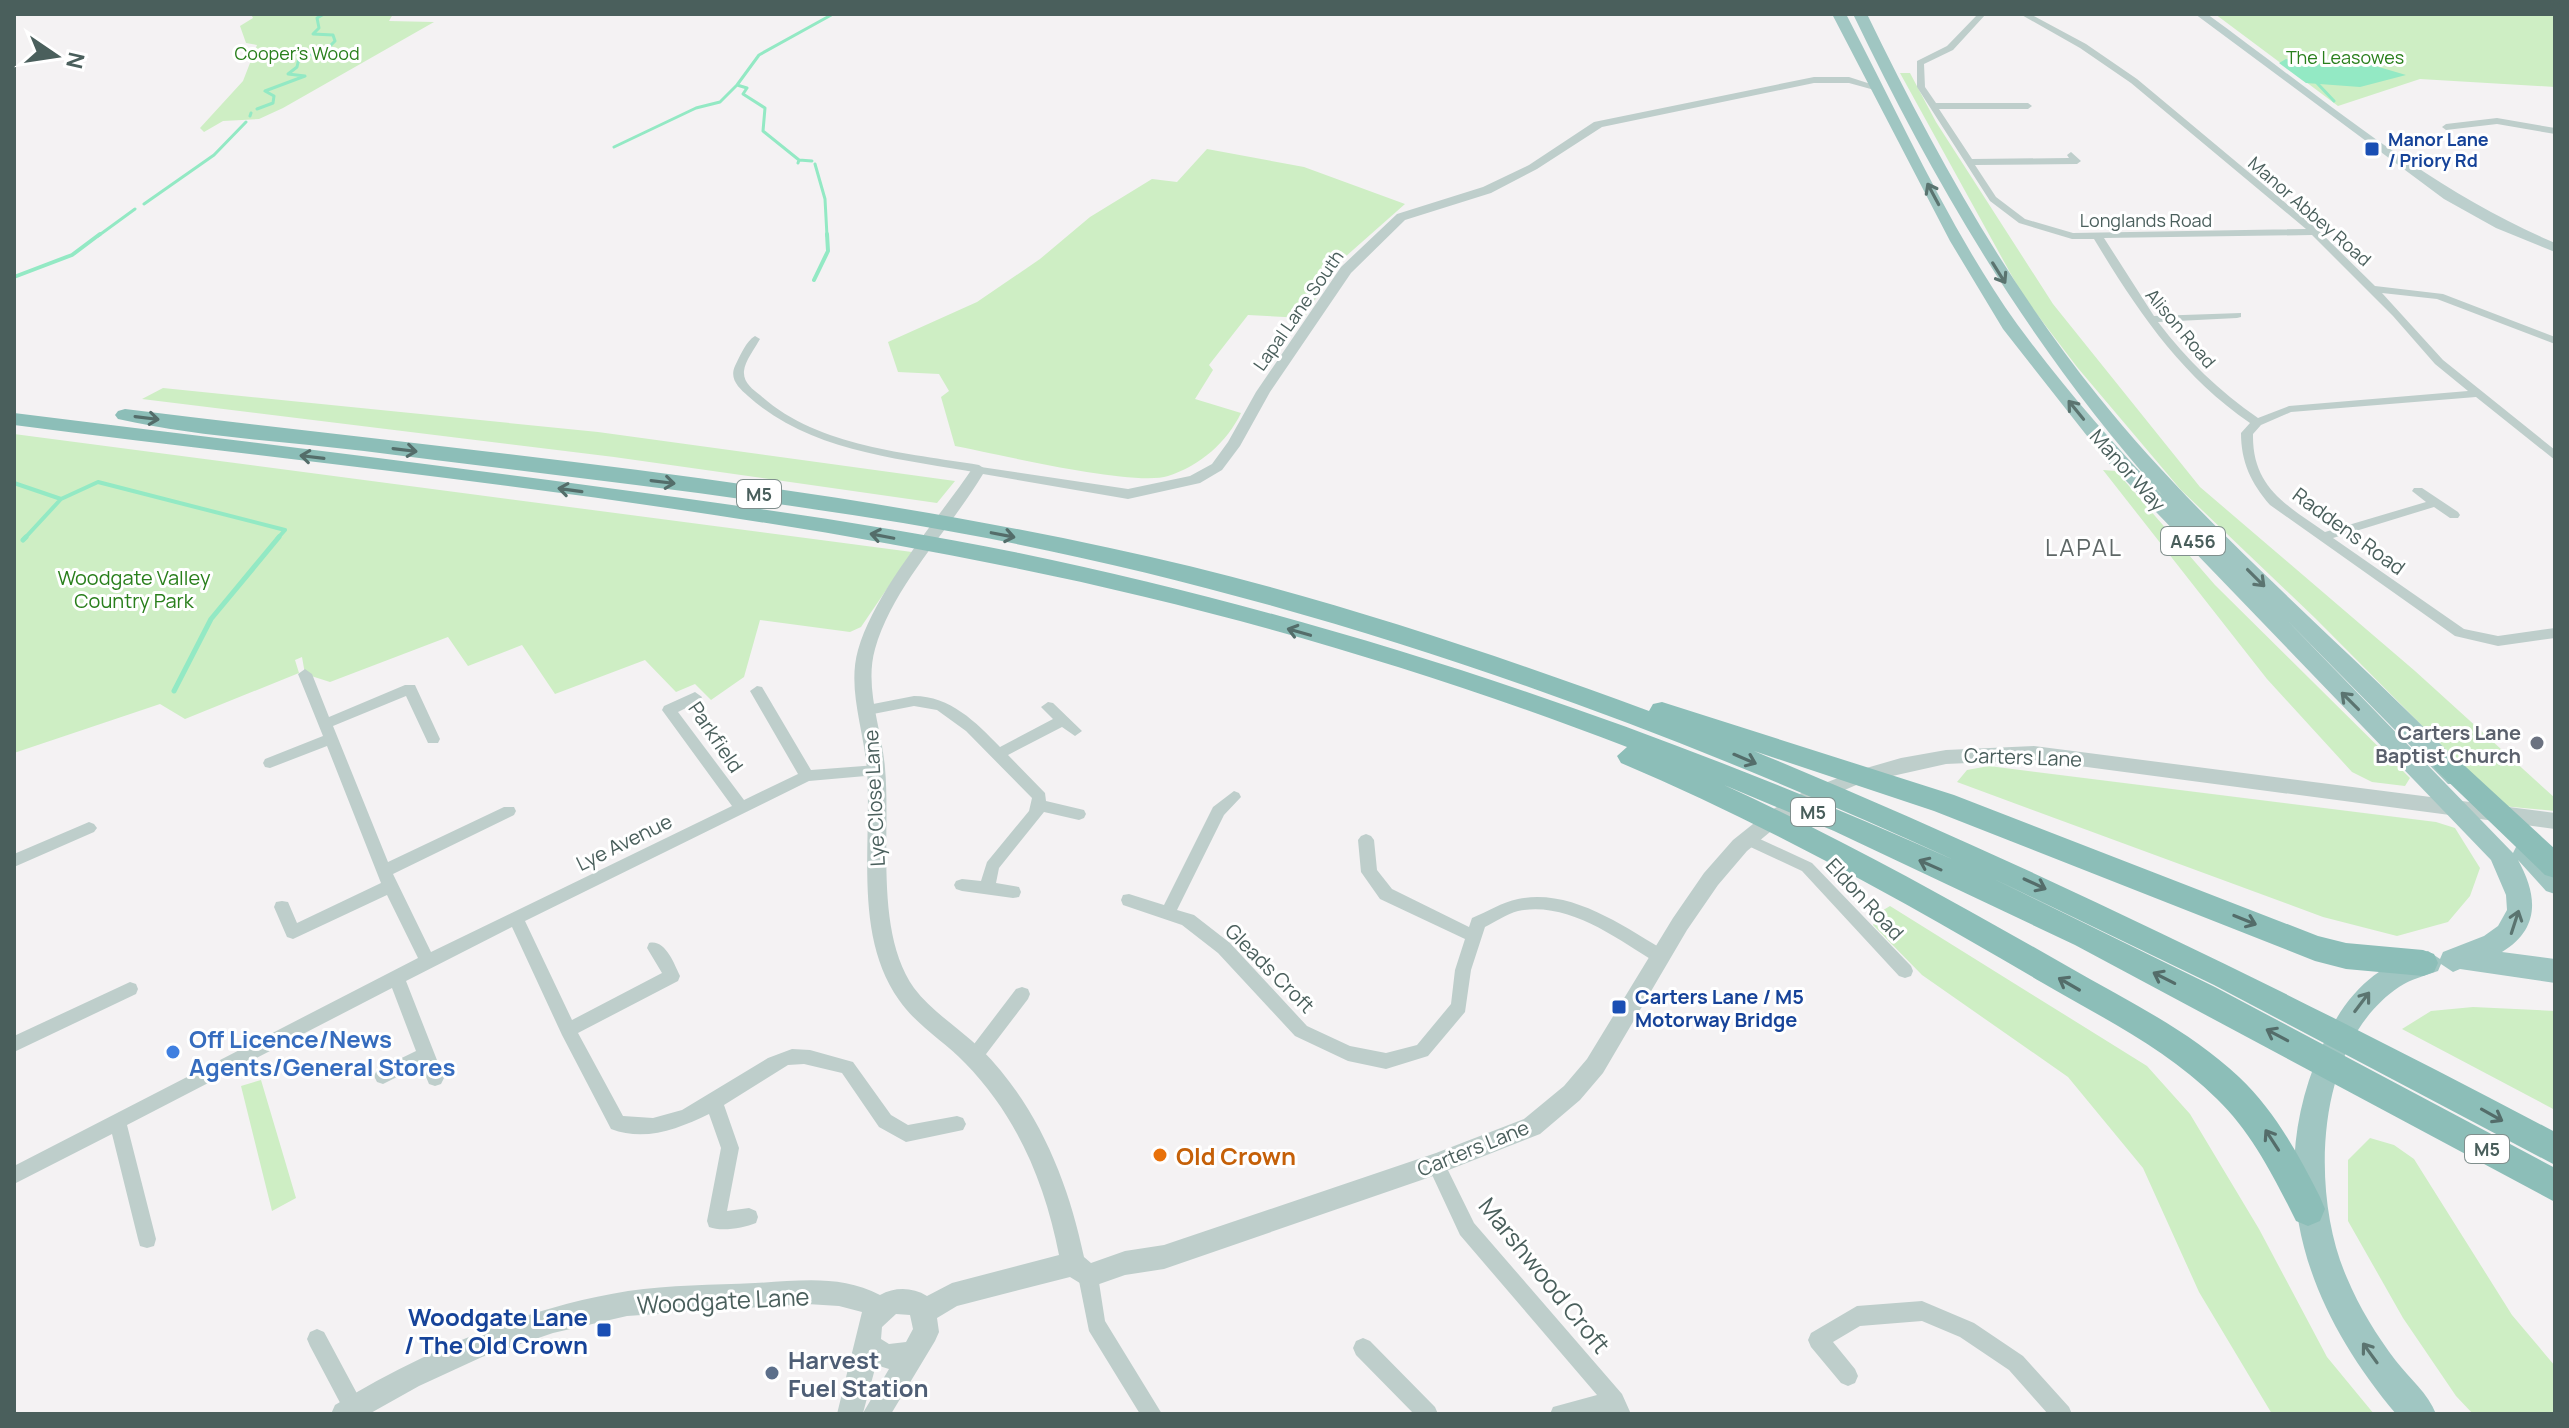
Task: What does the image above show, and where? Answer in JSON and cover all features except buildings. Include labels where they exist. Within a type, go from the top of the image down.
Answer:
[{"type":"highway","name":"Manor Way","points":[[1839,14],[1858,74],[1878,88],[1984,287],[2009,325],[2113,456],[2500,853],[2517,886],[2520,915],[2512,934],[2493,947],[2453,960]]},
{"type":"highway","name":"Manor Way","points":[[1860,14],[1979,241],[2033,326],[2070,375],[2188,510],[2444,762],[2555,883]]},
{"type":"highway","name":"M5","points":[[14,402],[801,499],[918,518],[1179,572],[1488,663],[1729,752],[2005,870],[2425,1096],[2555,1149]]},
{"type":"highway","name":"M5","points":[[14,419],[777,518],[1141,589],[1374,653],[1572,716],[1724,774],[2023,907],[2240,999]]},
{"type":"highway","points":[[1374,653],[1751,808],[1826,845],[2154,1032],[2205,1065],[2234,1091],[2280,1153],[2308,1209],[2329,1274],[2360,1340],[2397,1391],[2419,1414]]},
{"type":"highway","points":[[1488,663],[1713,725],[1944,803],[2315,948],[2346,956],[2423,963],[2453,960],[2498,962],[2555,971]]},
{"type":"highway","points":[[2444,762],[2555,867]]},
{"type":"highway","points":[[2308,1209],[2306,1152],[2315,1104],[2335,1048],[2358,1006],[2372,990],[2395,974],[2423,963]]},
{"type":"highway","name":"M5","points":[[2425,1096],[2555,1186]]},
{"type":"main road","points":[[2200,14],[2449,196],[2501,225],[2555,248]]},
{"type":"street","name":"Longlands Road","points":[[1982,14],[1950,48],[1920,63],[1921,87],[1993,199],[2005,211],[2059,234],[2098,237],[2315,232]]},
{"type":"street","name":"Manor Abbey Road","points":[[2024,14],[2083,46],[2134,81],[2315,232],[2373,289],[2439,362],[2555,456]]},
{"type":"street","name":"Lapal Lane South","points":[[979,469],[1128,494],[1195,480],[1217,467],[1235,443],[1263,392],[1346,270],[1401,217],[1487,190],[1533,167],[1598,124],[1787,85],[1858,74]]},
{"type":"street","points":[[1933,106],[2028,106]]},
{"type":"street","points":[[2446,127],[2497,121],[2555,131]]},
{"type":"street","points":[[1971,162],[2076,161]]},
{"type":"street","name":"Alison Road","points":[[2098,237],[2126,287],[2149,319],[2218,396],[2257,423]]},
{"type":"street","points":[[2373,289],[2439,296],[2555,341]]},
{"type":"street","points":[[2228,306],[2247,324]]},
{"type":"street","points":[[2149,319],[2237,315]]},
{"type":"street","points":[[755,339],[738,370],[740,383],[782,416],[873,449],[979,469]]},
{"type":"street","points":[[2257,423],[2289,409],[2475,394]]},
{"type":"street","name":"Raddens Road","points":[[2257,423],[2247,433],[2246,448],[2250,465],[2264,491],[2322,537],[2460,633],[2479,640],[2508,641],[2555,633]]},
{"type":"street","name":"Lye Close Lane","points":[[979,469],[879,619],[862,670],[877,770],[878,896],[882,924],[899,983],[974,1057],[1025,1125],[1051,1175],[1081,1270]]},
{"type":"street","points":[[2418,491],[2454,515]]},
{"type":"street","points":[[2322,537],[2435,503]]},
{"type":"street","points":[[305,674],[387,878],[428,961]]},
{"type":"street","points":[[270,763],[410,689],[433,739]]},
{"type":"street","points":[[757,691],[807,776]]},
{"type":"street","name":"Parkfield","points":[[695,697],[669,710],[742,808]]},
{"type":"street","points":[[868,710],[897,703],[931,702],[957,714],[1040,797],[1039,805],[992,866],[988,886]]},
{"type":"street","points":[[1048,707],[1075,731]]},
{"type":"street","points":[[996,755],[1062,721]]},
{"type":"street","name":"Carters Lane","points":[[924,1312],[952,1295],[1164,1257],[1436,1164],[1532,1127],[1572,1093],[1595,1066],[1712,877],[1752,836],[1830,788],[1887,767],[1956,753],[2034,753],[2426,807],[2555,821]]},
{"type":"street","name":"Lye Avenue","points":[[14,1175],[118,1124],[396,977],[807,776],[877,770]]},
{"type":"street","points":[[1168,912],[1218,811],[1234,797]]},
{"type":"street","points":[[1039,805],[1079,814]]},
{"type":"street","points":[[282,907],[293,932],[509,811]]},
{"type":"street","points":[[14,861],[89,828]]},
{"type":"street","name":"Eldon Road","points":[[1752,836],[1807,867],[1905,971]]},
{"type":"street","points":[[1366,840],[1369,872],[1386,894],[1473,936],[1478,923],[1518,905],[1559,906],[1599,922],[1661,957]]},
{"type":"street","points":[[962,885],[988,886],[1013,892]]},
{"type":"street","name":"Gleads Croft","points":[[1129,900],[1188,920],[1224,948],[1301,1031],[1348,1053],[1386,1061],[1422,1051],[1459,1007],[1463,970],[1473,936]]},
{"type":"street","points":[[516,918],[568,1030],[617,1123],[636,1129],[655,1129],[714,1102],[775,1063],[797,1056],[847,1067],[885,1121],[906,1134],[957,1124]]},
{"type":"street","points":[[568,1030],[672,976],[655,948]]},
{"type":"street","points":[[396,977],[435,1078]]},
{"type":"street","points":[[14,1044],[130,989]]},
{"type":"street","points":[[974,1057],[1022,994]]},
{"type":"street","points":[[383,1076],[427,1054]]},
{"type":"street","points":[[714,1102],[730,1148],[716,1221],[749,1217]]},
{"type":"street","points":[[118,1124],[147,1239]]},
{"type":"street","name":"Marshwood Croft","points":[[1436,1164],[1467,1229],[1618,1407]]},
{"type":"street","points":[[1081,1270],[1096,1324],[1152,1414]]},
{"type":"street","name":"Woodgate Lane","points":[[349,1411],[447,1360],[550,1321],[628,1304],[790,1293],[867,1299],[880,1309]]},
{"type":"street","points":[[850,1414],[868,1345],[870,1322],[880,1309],[900,1300],[916,1303],[924,1312],[926,1332],[876,1414]]},
{"type":"street","points":[[1848,1376],[1818,1340],[1857,1316],[1922,1311],[1967,1330],[2016,1363],[2062,1414]]},
{"type":"street","points":[[317,1339],[349,1411]]},
{"type":"street","points":[[868,1345],[886,1356],[897,1358],[913,1352]]},
{"type":"street","points":[[1363,1348],[1428,1414]]},
{"type":"street","points":[[1560,1414],[1618,1407]]},
{"type":"green space","name":"Cooper's Wood","points":[[251,14],[393,14],[389,21],[434,22],[283,108],[259,119],[223,121],[204,132],[200,128],[243,81],[257,45],[246,43],[240,26],[253,18]]},
{"type":"green space","name":"The Leasowes","points":[[2215,14],[2555,14],[2555,87],[2420,79],[2338,106]]},
{"type":"green space","points":[[1900,73],[1910,73],[1936,122],[2053,304],[2200,487],[2415,671],[2555,798],[2555,811],[2502,806],[2315,618],[2181,490],[2077,367],[2023,296]]},
{"type":"green space","points":[[1207,149],[1304,167],[1405,204],[1336,265],[1304,318],[1248,315],[1209,365],[1213,370],[1195,399],[1241,413],[1228,434],[1211,452],[1180,472],[1151,478],[1126,477],[955,446],[941,397],[949,391],[939,374],[898,372],[888,342],[977,302],[1040,259],[1090,217],[1152,179],[1177,182]]},
{"type":"green space","points":[[163,388],[598,432],[955,481],[937,503],[614,457],[142,399]]},
{"type":"green space","name":"Woodgate Valley Country Park","points":[[14,434],[912,552],[861,627],[850,632],[760,620],[744,677],[711,700],[695,684],[676,692],[645,660],[555,694],[522,645],[468,666],[448,637],[330,682],[305,674],[302,657],[295,660],[299,673],[185,719],[160,704],[14,753]]},
{"type":"green space","points":[[2103,470],[2116,471],[2215,585],[2410,778],[2405,786],[2372,782],[2352,772],[2267,679]]},
{"type":"green space","points":[[1989,766],[2436,822],[2455,828],[2480,868],[2470,896],[2448,922],[2397,936],[2323,917],[1957,782],[1967,770]]},
{"type":"green space","points":[[1890,906],[2147,1066],[2190,1114],[2259,1229],[2327,1357],[2374,1414],[2272,1414],[2199,1292],[2143,1168],[2068,1077],[1922,975],[1873,925],[1880,912]]},
{"type":"green space","points":[[2473,1007],[2555,1011],[2555,1110],[2402,1029],[2431,1011]]},
{"type":"green space","points":[[261,1080],[296,1198],[272,1211],[241,1086]]},
{"type":"green space","points":[[2370,1138],[2394,1145],[2414,1159],[2512,1315],[2555,1366],[2555,1414],[2473,1414],[2456,1396],[2403,1318],[2348,1221],[2348,1160]]},
{"type":"shaded area","points":[[2333,57],[2370,61],[2372,65],[2406,75],[2360,87],[2306,83],[2279,63],[2286,59],[2316,66]]},
{"type":"waterway","points":[[257,109],[273,103],[274,96],[265,91],[305,76],[288,74],[297,67],[299,58],[325,51],[335,41],[333,35],[313,34],[319,28],[317,18],[324,14]]},
{"type":"waterway","points":[[737,85],[759,55],[833,14]]},
{"type":"waterway","points":[[2317,83],[2334,101]]},
{"type":"waterway","points":[[614,147],[696,108],[720,102],[737,85]]},
{"type":"waterway","points":[[737,85],[747,88],[743,94],[765,108],[763,131],[799,160]]},
{"type":"waterway","points":[[144,204],[214,155],[246,122]]},
{"type":"waterway","points":[[799,160],[812,161]]},
{"type":"waterway","points":[[815,164],[825,199],[827,236]]},
{"type":"waterway","points":[[98,236],[135,209]]},
{"type":"waterway","points":[[14,277],[72,255],[100,234]]},
{"type":"waterway","points":[[814,280],[828,251],[827,234]]},
{"type":"waterway","points":[[61,499],[98,482],[285,530],[277,539]]},
{"type":"waterway","points":[[14,483],[61,499]]},
{"type":"waterway","points":[[24,539],[61,499]]},
{"type":"waterway","points":[[174,691],[211,619],[279,537]]},
{"type":"place","name":"Manor Lane / Priory Rd","points":[[2372,149]]},
{"type":"place","name":"Carters Lane Baptist Church","points":[[2537,743]]},
{"type":"place","name":"Carters Lane / M5 Motorway Bridge","points":[[1619,1007]]},
{"type":"place","name":"Off Licence/News Agents/General Stores","points":[[173,1052]]},
{"type":"place","name":"Old Crown","points":[[1160,1155]]},
{"type":"place","name":"Woodgate Lane / The Old Crown","points":[[604,1330]]},
{"type":"place","name":"Harvest Fuel Station","points":[[772,1373]]},
{"type":"district","name":"LAPAL","points":[[2084,546]]}]
